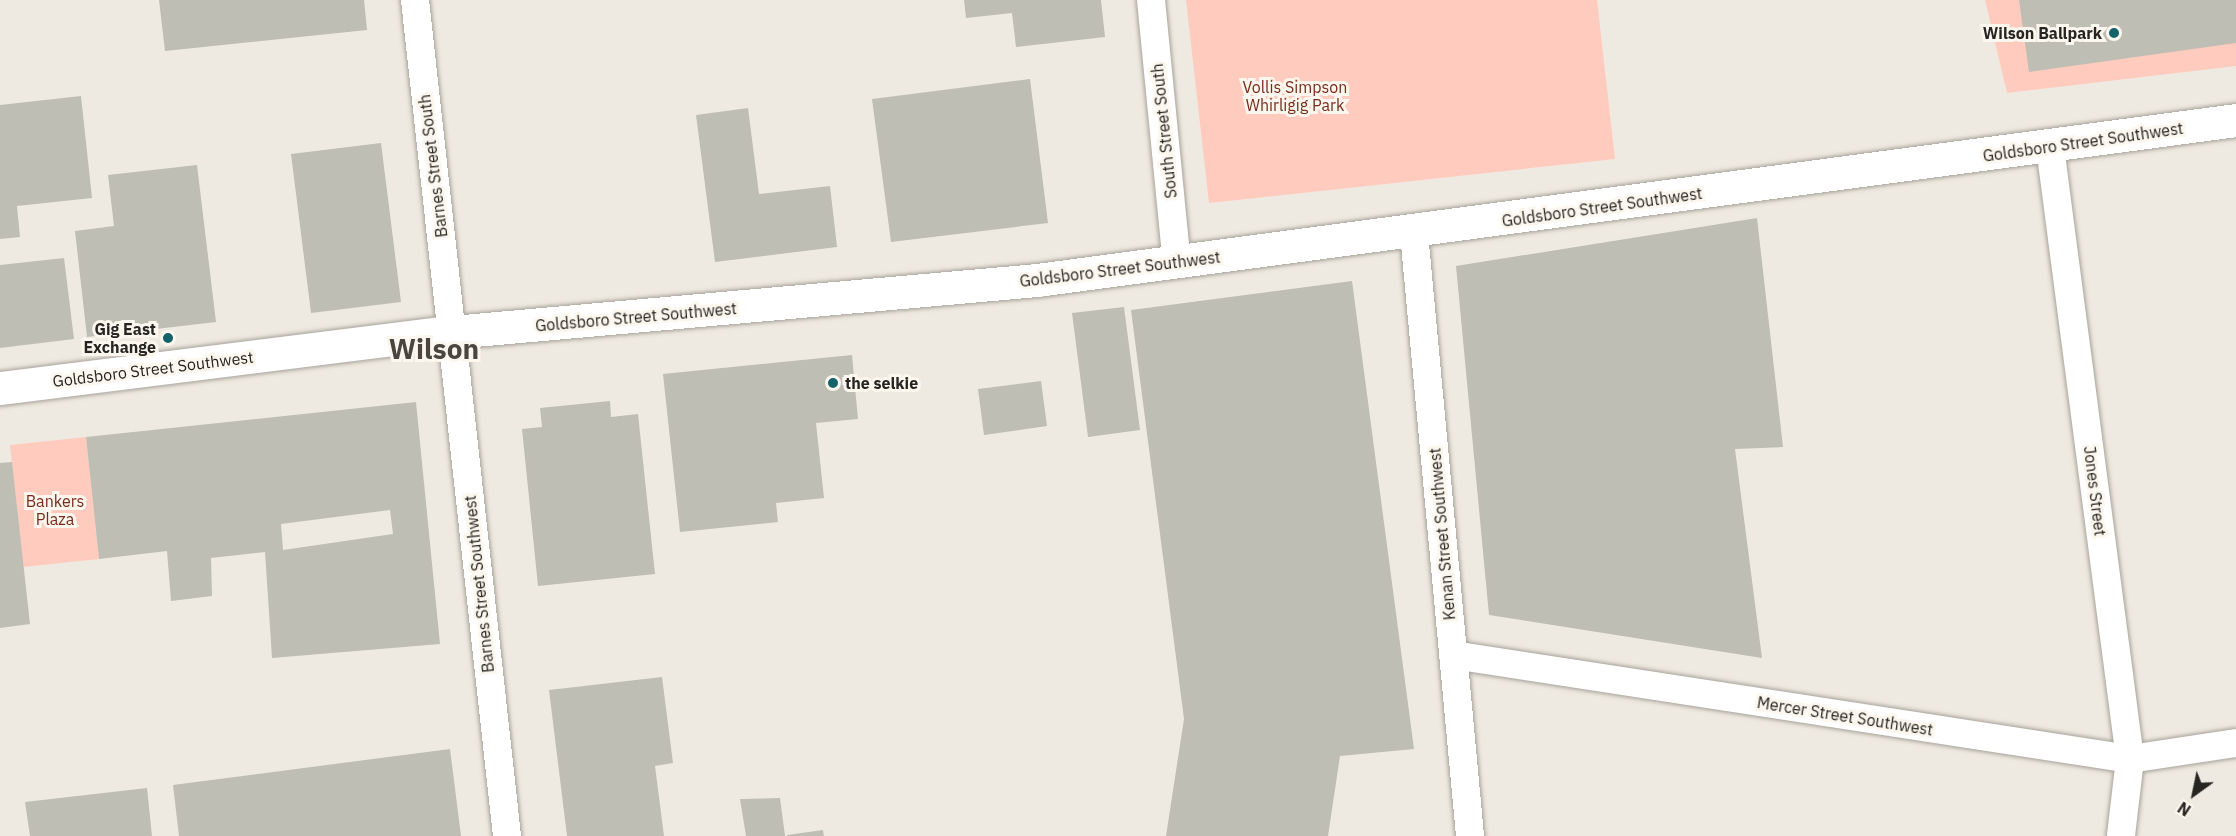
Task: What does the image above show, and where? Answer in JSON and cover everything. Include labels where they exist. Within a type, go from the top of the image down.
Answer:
[{"type":"street","name":"Barnes Street South","points":[[415,0],[452,332]]},
{"type":"street","name":"South Street South","points":[[1151,0],[1177,262]]},
{"type":"street","name":"Goldsboro Street Southwest","points":[[0,388],[452,332],[857,299],[1177,262],[2050,147],[2236,120]]},
{"type":"street","name":"Jones Street","points":[[2050,147],[2130,759],[2121,836]]},
{"type":"street","name":"Kenan Street Southwest","points":[[1414,232],[1470,836]]},
{"type":"street","name":"Barnes Street Southwest","points":[[452,332],[507,836]]},
{"type":"street","name":"Mercer Street Southwest","points":[[1453,655],[2130,759],[2236,743]]},
{"type":"green space","name":"Vollis Simpson Whirligig Park","points":[[1186,0],[1597,0],[1615,159],[1209,203]]},
{"type":"green space","name":"Wilson Ballpark","points":[[1985,0],[2236,0],[2236,66],[2007,93]]},
{"type":"green space","name":"Bankers Plaza","points":[[86,437],[99,559],[23,567],[10,445]]},
{"type":"building","points":[[159,0],[364,0],[367,30],[165,51]]},
{"type":"building","points":[[964,0],[1101,0],[1105,37],[1016,47],[1012,13],[966,18]]},
{"type":"building","name":"Wilson Ballpark","points":[[2019,0],[2236,0],[2236,43],[2029,72]]},
{"type":"building","points":[[1030,79],[1048,223],[891,242],[872,99]]},
{"type":"building","points":[[81,96],[92,198],[17,206],[20,237],[0,239],[0,105]]},
{"type":"building","points":[[748,108],[759,194],[830,186],[837,247],[715,262],[696,115]]},
{"type":"building","points":[[381,143],[401,302],[311,313],[291,154]]},
{"type":"building","points":[[197,165],[216,322],[87,337],[75,231],[114,226],[108,175]]},
{"type":"building","points":[[1757,218],[1783,447],[1735,449],[1762,658],[1489,615],[1456,266]]},
{"type":"building","points":[[64,258],[74,339],[0,348],[0,265]]},
{"type":"building","points":[[1352,281],[1414,749],[1340,756],[1328,836],[1166,836],[1184,719],[1131,310]]},
{"type":"building","points":[[1124,307],[1140,430],[1088,437],[1072,313]]},
{"type":"building","points":[[852,355],[858,419],[816,423],[824,498],[776,503],[778,522],[680,532],[663,374]]},
{"type":"building","points":[[1041,381],[1047,426],[984,435],[978,389]]},
{"type":"building","points":[[610,401],[611,417],[638,414],[655,574],[538,586],[522,429],[542,427],[540,408]]},
{"type":"building","points":[[416,402],[440,644],[272,658],[265,552],[211,558],[212,596],[171,601],[167,551],[99,559],[86,437]],"holes":[[[390,510],[393,534],[283,550],[281,524]]]},
{"type":"building","points":[[12,462],[30,624],[0,628],[0,463]]},
{"type":"building","points":[[662,677],[673,763],[655,766],[664,836],[567,836],[549,690]]},
{"type":"building","points":[[450,749],[461,836],[179,836],[173,785]]},
{"type":"building","points":[[147,788],[152,836],[30,836],[25,802]]},
{"type":"building","points":[[780,798],[785,836],[746,836],[740,799]]},
{"type":"building","points":[[823,830],[824,836],[787,836],[787,835]]},
{"type":"place","name":"Wilson Ballpark","points":[[2114,33]]},
{"type":"place","name":"Gig East Exchange","points":[[168,338]]},
{"type":"place","name":"the selkie","points":[[833,383]]},
{"type":"district","name":"Wilson","points":[[434,349]]}]
